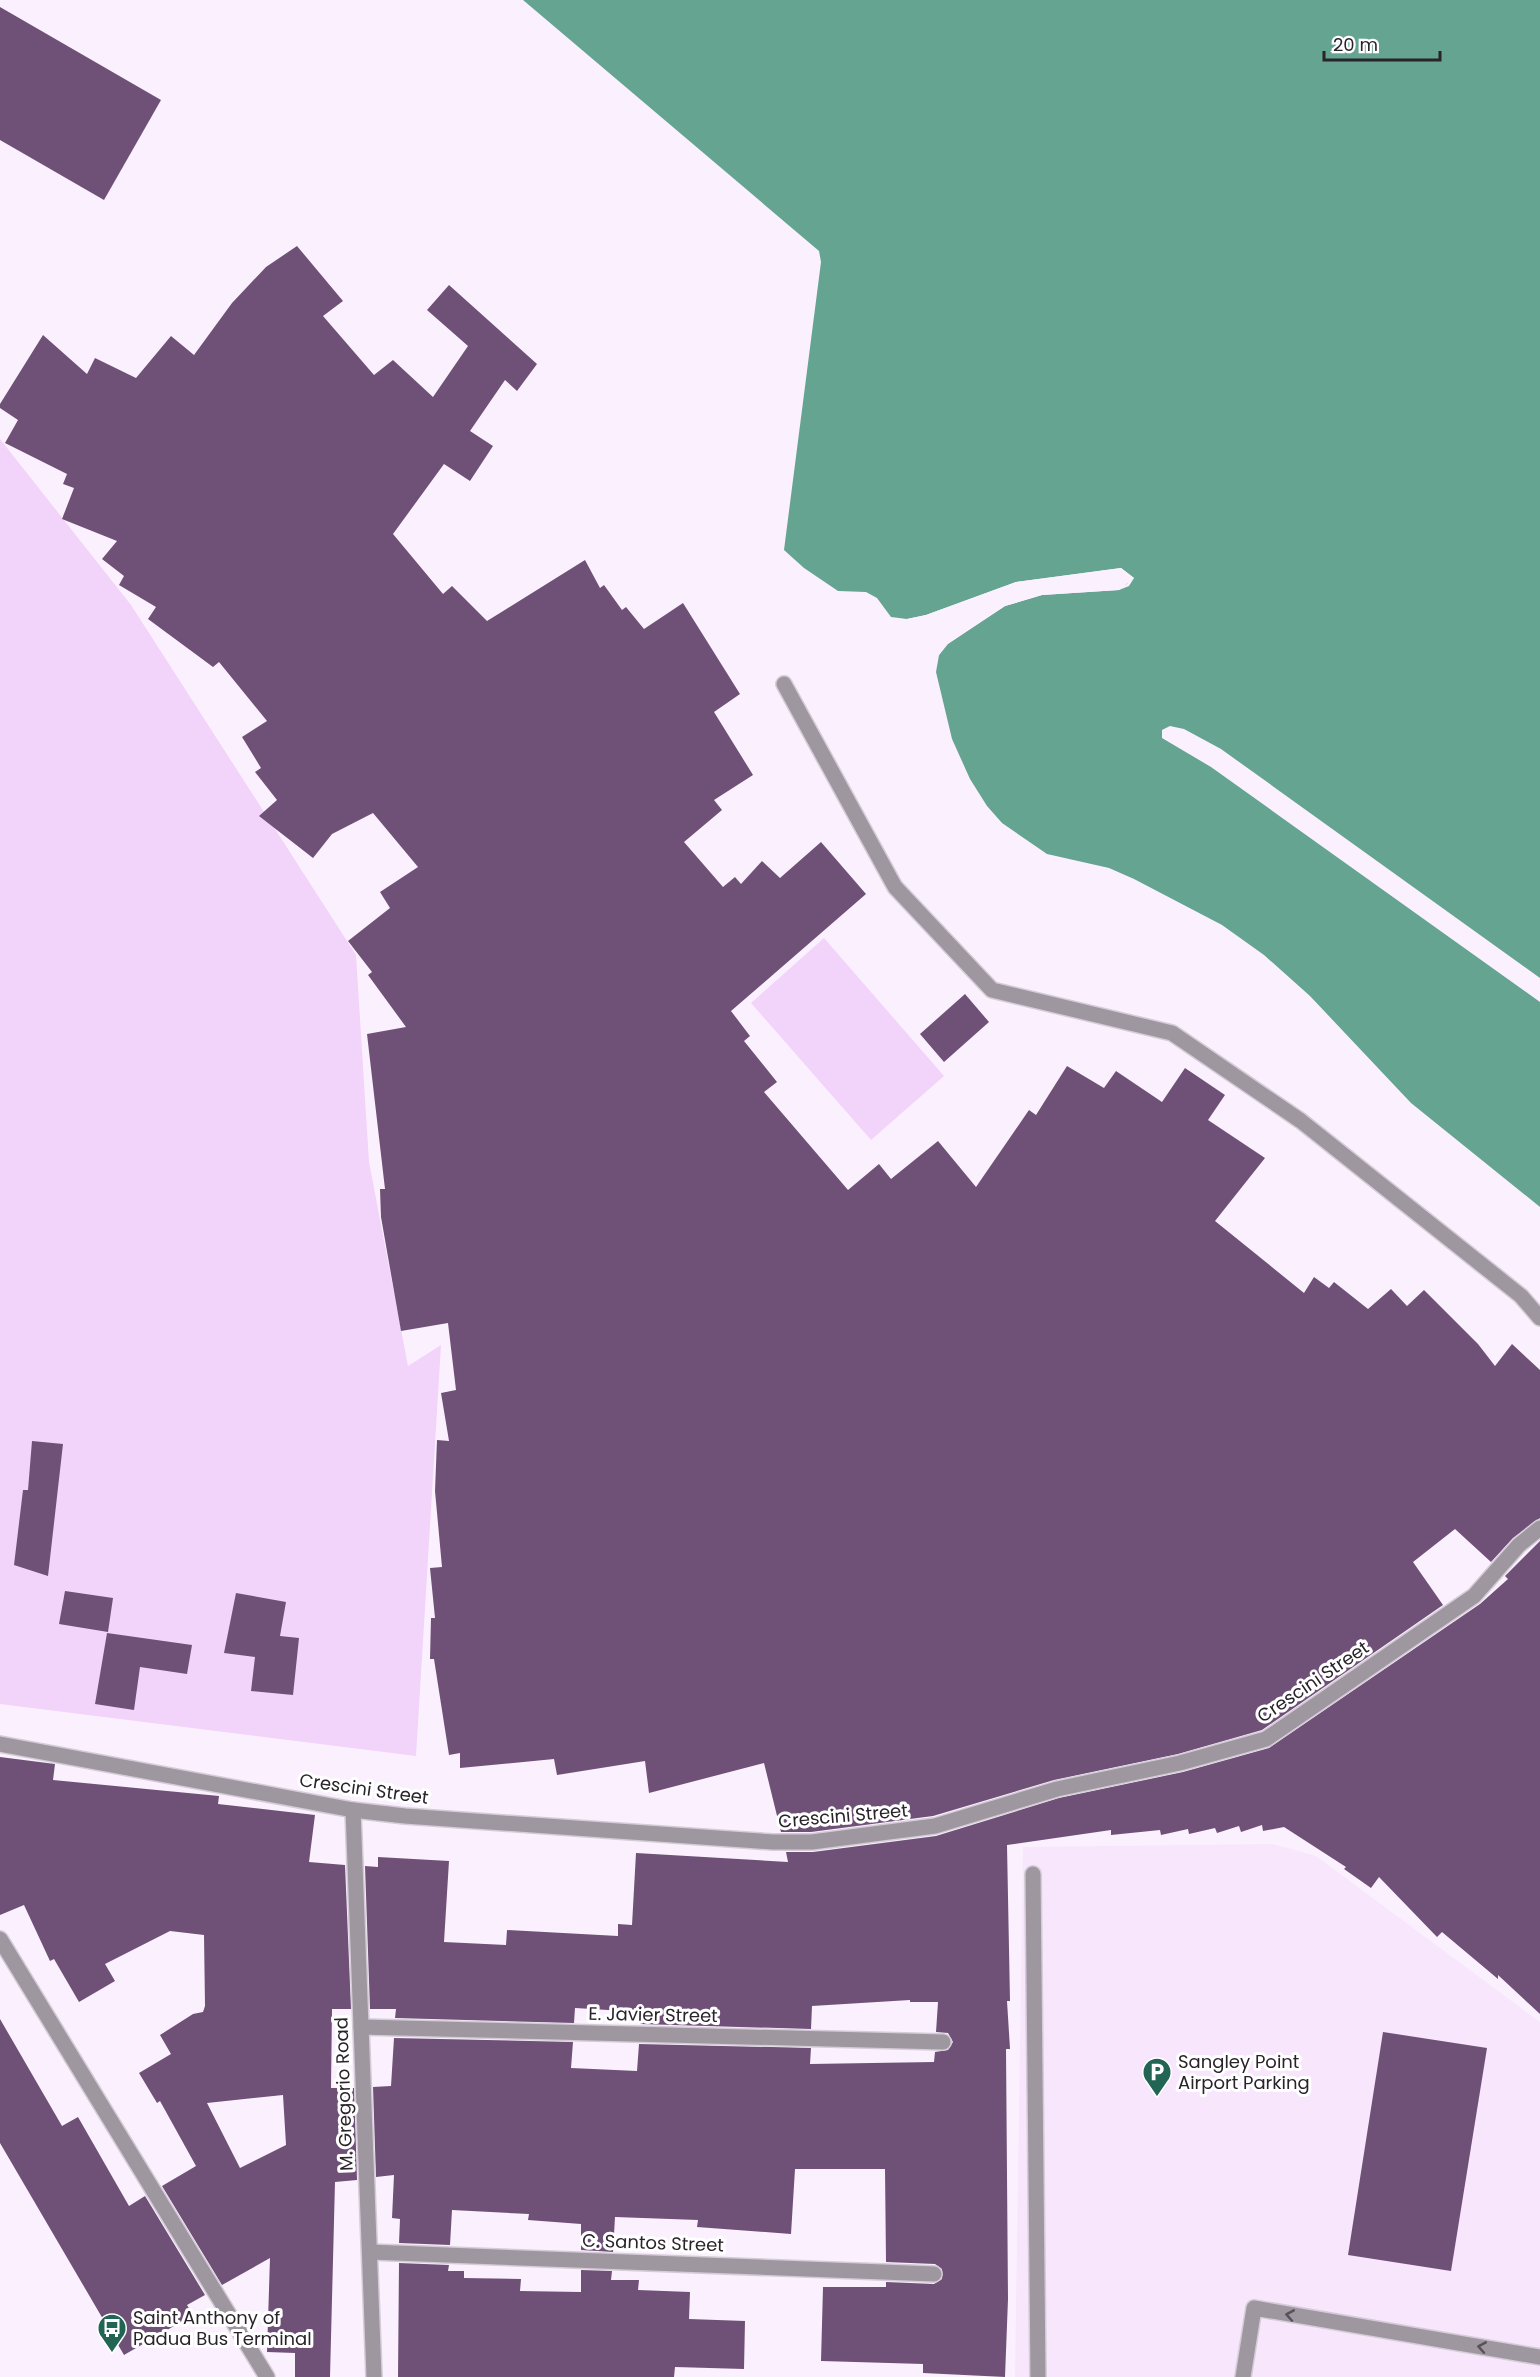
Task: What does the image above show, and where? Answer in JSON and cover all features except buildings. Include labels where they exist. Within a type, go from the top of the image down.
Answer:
[{"type":"street","points":[[784,684],[895,887],[992,990],[1172,1033],[1301,1121],[1521,1296],[1540,1318]]},
{"type":"street","name":"Crescini Street","points":[[0,1743],[353,1810],[405,1816],[772,1842],[812,1842],[935,1826],[1057,1788],[1180,1763],[1266,1739],[1474,1596],[1519,1545],[1540,1528]]},
{"type":"street","name":"M. Gregorio Road","points":[[353,1810],[374,2377]]},
{"type":"street","points":[[1033,1874],[1038,2377]]},
{"type":"street","points":[[0,1939],[267,2377]]},
{"type":"street","name":"E. Javier Street","points":[[361,2027],[943,2042]]},
{"type":"street","name":"C. Santos Street","points":[[370,2252],[934,2274]]},
{"type":"street","points":[[1244,2377],[1254,2308],[1540,2357]]},
{"type":"shaded area","points":[[523,0],[1540,0],[1540,1207],[1411,1103],[1310,996],[1264,955],[1222,925],[1134,879],[1109,868],[1047,854],[1002,823],[987,806],[970,779],[952,739],[936,672],[939,655],[947,644],[1005,606],[1042,595],[1119,590],[1134,578],[1121,568],[1016,582],[926,615],[907,619],[891,617],[877,598],[866,592],[838,591],[804,568],[784,550],[821,262],[819,251]]},
{"type":"shaded area","points":[[0,439],[131,605],[356,955],[369,1162],[408,1366],[441,1345],[416,1756],[0,1704]]},
{"type":"shaded area","points":[[824,938],[944,1076],[871,1140],[751,1003]]},
{"type":"shaded area","points":[[1273,1844],[1316,1856],[1540,2022],[1540,2377],[1015,2377],[1023,1847]]},
{"type":"pier","points":[[1121,568],[1134,578],[1129,586],[1119,590],[1042,595],[1005,606],[948,644],[939,655],[937,653],[946,642],[1004,604],[1041,592],[1119,587],[1127,584],[1130,578],[1120,571],[1040,580],[1017,585],[927,618],[910,621],[907,619],[926,615],[1016,582]]},
{"type":"pier","points":[[1170,726],[1184,729],[1221,749],[1540,978],[1540,1002],[1211,767],[1162,738],[1162,730]]},
{"type":"place","name":"Sangley Point Airport Parking","points":[[1157,2098]]},
{"type":"place","name":"Saint Anthony of Padua Bus Terminal","points":[[112,2354]]}]
